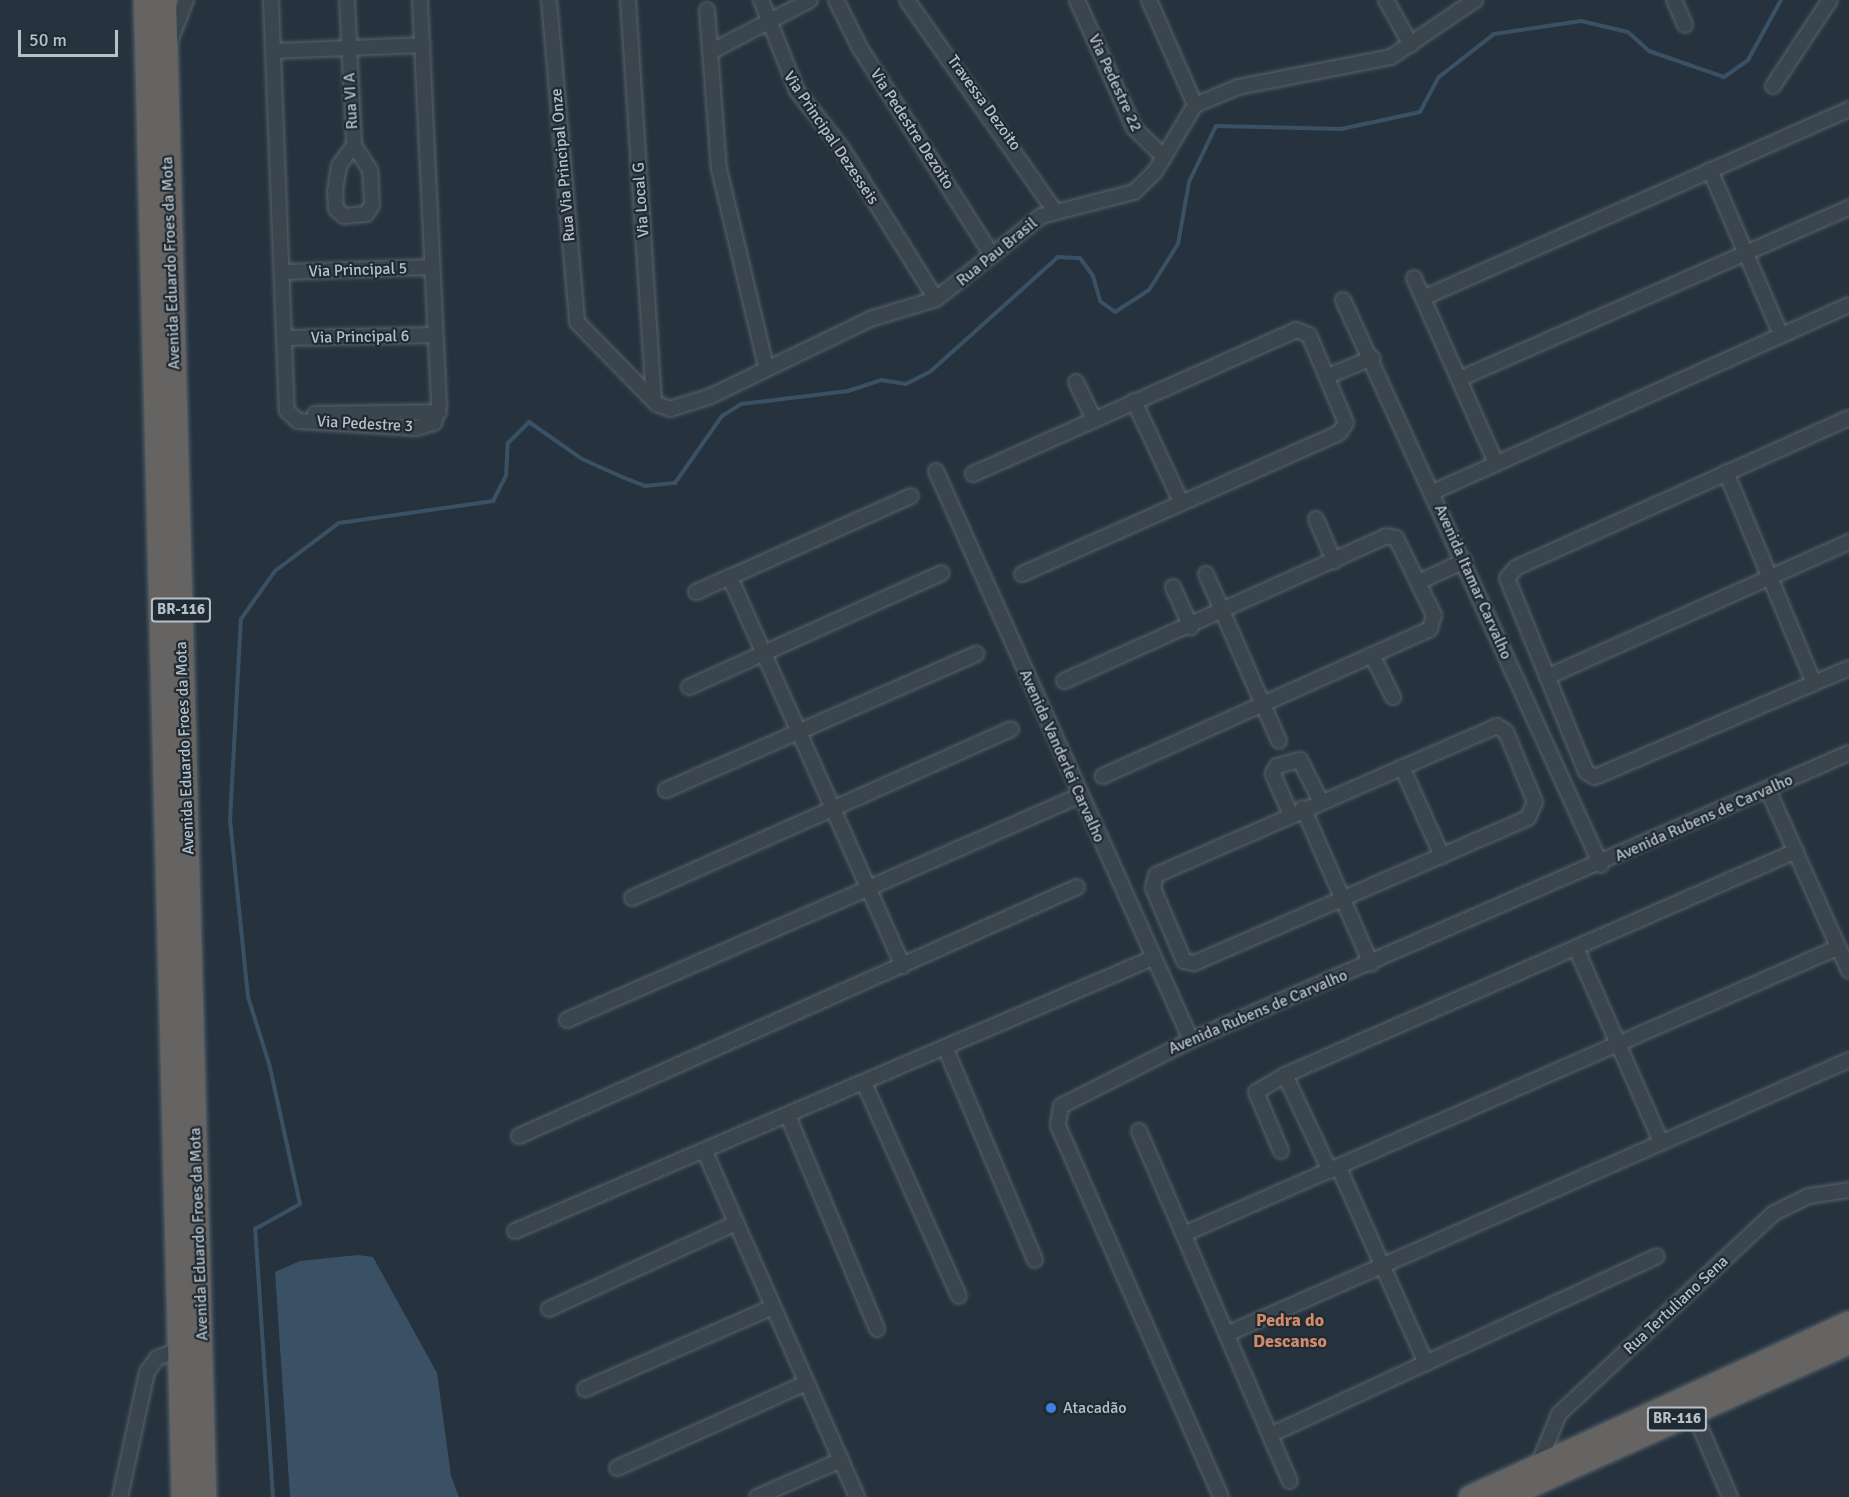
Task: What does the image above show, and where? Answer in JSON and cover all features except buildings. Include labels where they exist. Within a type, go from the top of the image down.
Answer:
[{"type":"highway","name":"Avenida Eduardo Froes da Mota","points":[[145,0],[180,1349],[205,1497]]},
{"type":"highway","name":"Avenida Eduardo Froes da Mota","points":[[165,0],[199,1220],[192,1411],[183,1497]]},
{"type":"highway","points":[[1469,1496],[1849,1323]]},
{"type":"highway","name":"BR-116","points":[[1506,1497],[1693,1411],[1849,1343]]},
{"type":"highway","points":[[169,1497],[192,1411]]},
{"type":"highway","points":[[192,1411],[215,1497]]},
{"type":"street","points":[[165,55],[186,0]]},
{"type":"street","name":"Via Pedestre 3","points":[[271,0],[289,415],[298,421],[416,428],[434,423],[439,412],[420,0]]},
{"type":"street","name":"Rua VI A","points":[[347,0],[354,145],[367,161],[373,194],[371,210],[356,215],[341,214],[335,203],[339,166],[354,145]]},
{"type":"street","name":"Rua Via Principal Onze","points":[[549,0],[580,328],[654,399]]},
{"type":"street","name":"Via Local G","points":[[628,0],[654,399]]},
{"type":"street","name":"Via Principal Dezesseis","points":[[761,0],[797,91],[841,147],[906,260],[936,298]]},
{"type":"street","points":[[714,50],[767,18],[810,0]]},
{"type":"street","name":"Via Pedestre Dezoito","points":[[836,0],[860,48],[992,255]]},
{"type":"street","name":"Travessa Dezoito","points":[[907,0],[1055,211]]},
{"type":"street","name":"Via Pedestre 22","points":[[1077,0],[1134,128],[1164,157]]},
{"type":"street","points":[[1149,0],[1195,105],[1246,86],[1351,68],[1411,45],[1475,0]]},
{"type":"street","points":[[1386,0],[1411,45]]},
{"type":"street","points":[[1674,0],[1685,25]]},
{"type":"street","points":[[1773,86],[1830,0]]},
{"type":"street","points":[[707,10],[714,50],[718,160],[766,366]]},
{"type":"street","points":[[274,51],[349,46],[423,45]]},
{"type":"street","name":"Rua Pau Brasil","points":[[654,399],[670,409],[696,402],[766,366],[870,319],[936,298],[1055,211],[1134,192],[1164,157],[1195,105]]},
{"type":"street","points":[[1423,298],[1849,109]]},
{"type":"street","points":[[1710,170],[1780,335]]},
{"type":"street","points":[[1459,379],[1849,208]]},
{"type":"street","name":"Via Principal 5","points":[[284,272],[432,267]]},
{"type":"street","points":[[1414,278],[1496,463]]},
{"type":"street","name":"Avenida Itamar Carvalho","points":[[1343,300],[1372,358],[1601,865]]},
{"type":"street","points":[[1433,492],[1849,305]]},
{"type":"street","points":[[973,474],[1300,329],[1309,335],[1346,423],[1339,433],[1022,574]]},
{"type":"street","name":"Via Principal 6","points":[[285,338],[435,335]]},
{"type":"street","points":[[1328,376],[1372,358]]},
{"type":"street","points":[[1076,382],[1094,419]]},
{"type":"street","points":[[1134,401],[1182,502]]},
{"type":"street","points":[[1849,418],[1510,572],[1508,583],[1586,772],[1595,777],[1849,668]]},
{"type":"street","name":"Avenida Vanderlei Carvalho","points":[[936,471],[1079,796],[1191,1040]]},
{"type":"street","points":[[1726,472],[1814,683]]},
{"type":"street","points":[[696,592],[911,496]]},
{"type":"street","points":[[1316,519],[1334,561]]},
{"type":"street","points":[[1064,681],[1223,613],[1393,536],[1419,582],[1434,615],[1433,626],[1103,776]]},
{"type":"street","points":[[1547,677],[1849,542]]},
{"type":"street","points":[[1419,582],[1464,561]]},
{"type":"street","points":[[689,687],[942,573]]},
{"type":"street","points":[[1206,574],[1279,741]]},
{"type":"street","points":[[730,577],[903,966]]},
{"type":"street","points":[[1173,587],[1191,627]]},
{"type":"street","points":[[666,790],[976,654]]},
{"type":"street","points":[[1372,655],[1393,696]]},
{"type":"street","points":[[1493,728],[1506,732],[1535,802],[1533,812],[1442,856],[1194,963],[1184,961],[1153,888],[1154,877],[1320,800],[1493,728]]},
{"type":"street","points":[[632,898],[834,812],[1011,729]]},
{"type":"street","name":"Avenida Rubens de Carvalho","points":[[1221,1497],[1057,1117],[1066,1101],[1191,1040],[1601,865],[1849,753]]},
{"type":"street","points":[[1320,800],[1300,760],[1277,766],[1273,774],[1296,811],[1342,900],[1371,964]]},
{"type":"street","points":[[1402,767],[1442,856]]},
{"type":"street","points":[[1768,790],[1849,971]]},
{"type":"street","points":[[567,1020],[1079,796]]},
{"type":"street","points":[[1281,1150],[1256,1092],[1285,1075],[1796,851]]},
{"type":"street","points":[[519,1136],[1077,887]]},
{"type":"street","points":[[1184,1234],[1839,947]]},
{"type":"street","points":[[1576,948],[1661,1142]]},
{"type":"street","points":[[514,1231],[705,1152],[1153,958]]},
{"type":"street","points":[[945,1047],[1035,1260]]},
{"type":"street","points":[[1227,1334],[1380,1264],[1849,1060]]},
{"type":"street","points":[[1285,1075],[1334,1169],[1426,1363]]},
{"type":"street","points":[[864,1083],[959,1296]]},
{"type":"street","points":[[788,1116],[877,1329]]},
{"type":"street","points":[[1139,1131],[1290,1481]]},
{"type":"street","points":[[705,1152],[858,1497]]},
{"type":"street","name":"Rua Tertuliano Sena","points":[[1539,1463],[1559,1414],[1774,1213],[1809,1196],[1849,1190]]},
{"type":"street","points":[[549,1309],[736,1222]]},
{"type":"street","points":[[1270,1435],[1658,1256]]},
{"type":"street","points":[[585,1389],[772,1307]]},
{"type":"street","points":[[120,1497],[147,1372],[158,1358],[180,1349]]},
{"type":"street","points":[[617,1468],[806,1383]]},
{"type":"street","points":[[1693,1411],[1730,1497]]},
{"type":"street","points":[[757,1497],[841,1460]]},
{"type":"water","points":[[358,1255],[373,1257],[437,1373],[451,1476],[459,1497],[290,1497],[275,1272],[300,1261]]},
{"type":"waterway","points":[[273,1497],[255,1229],[300,1204],[270,1067],[248,997],[230,820],[241,619],[275,571],[339,523],[493,501],[506,476],[508,443],[529,422],[582,459],[622,477],[645,486],[675,483],[722,416],[741,404],[848,391],[881,380],[906,384],[931,371],[1058,257],[1080,258],[1093,276],[1100,301],[1115,312],[1149,290],[1178,244],[1189,182],[1216,126],[1341,129],[1420,112],[1439,77],[1494,34],[1581,21],[1628,32],[1649,51],[1724,77],[1748,60],[1781,0]]},
{"type":"place","name":"Atacadão","points":[[1051,1408]]},
{"type":"district","name":"Pedra do Descanso","points":[[1290,1331]]}]
